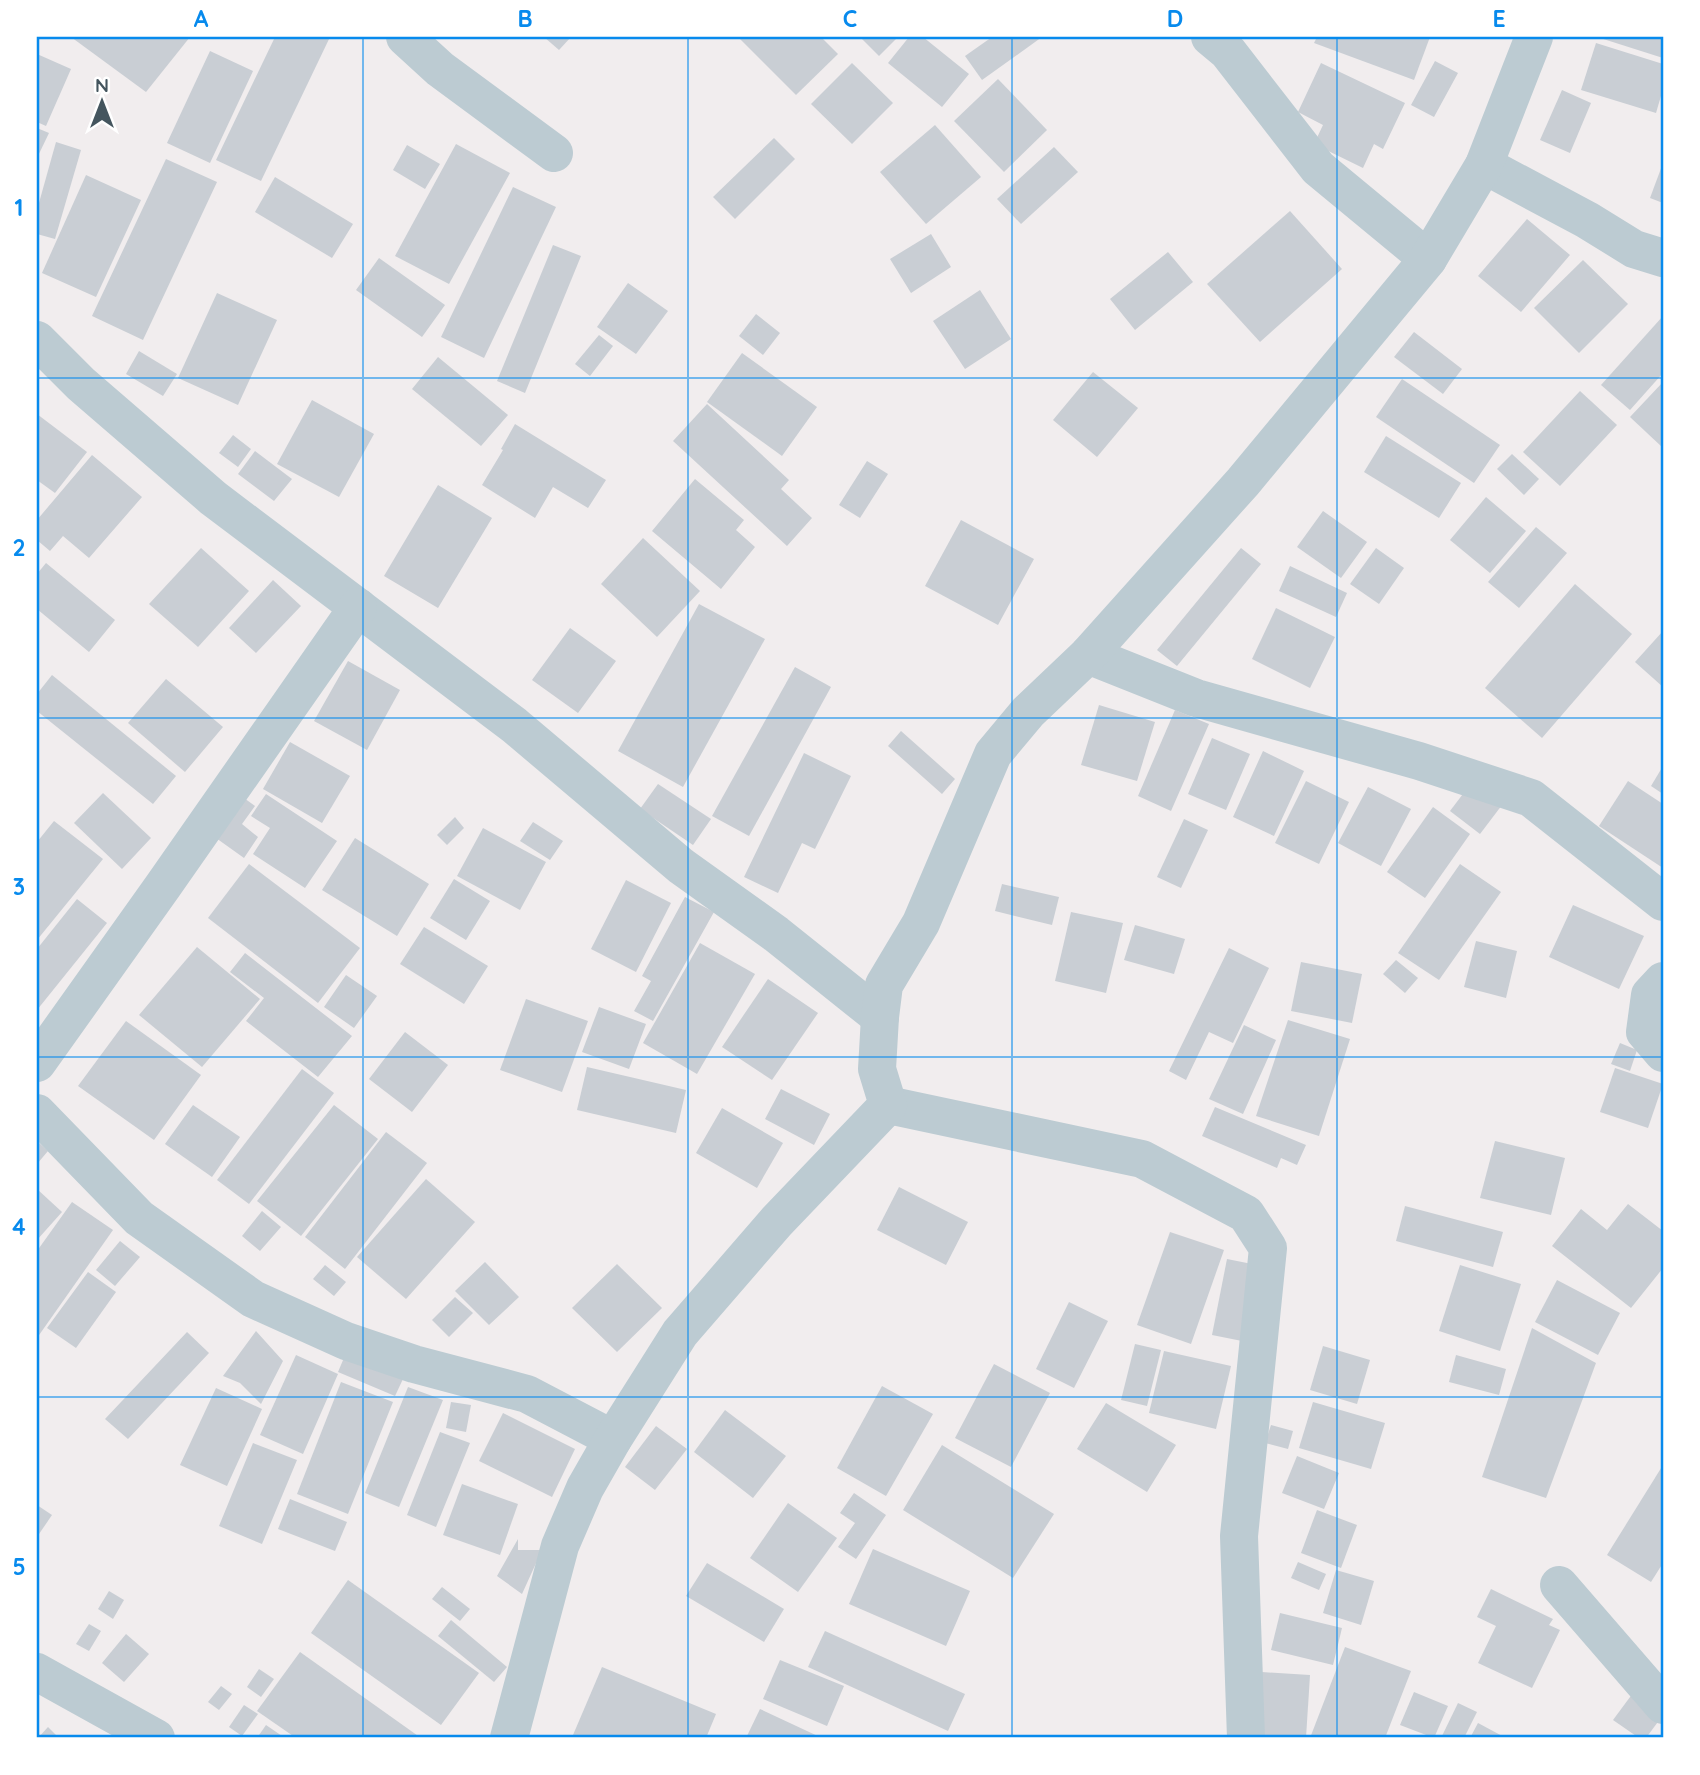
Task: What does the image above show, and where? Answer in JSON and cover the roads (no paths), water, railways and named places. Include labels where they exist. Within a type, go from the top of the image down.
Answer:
[{"type":"street","points":[[405,37],[440,69],[554,153]]},
{"type":"street","points":[[1210,37],[1228,52],[1318,168],[1428,259]]},
{"type":"street","points":[[888,1105],[877,1069],[884,985],[921,923],[993,754],[1028,712],[1088,655],[1243,482],[1428,259],[1484,165],[1534,37]]},
{"type":"street","points":[[1484,165],[1587,220],[1634,249],[1663,258]]},
{"type":"street","points":[[37,340],[81,384],[213,498],[514,725],[681,866],[776,934],[880,1017]]},
{"type":"street","points":[[37,1063],[358,607]]},
{"type":"street","points":[[1088,655],[1196,698],[1419,761],[1531,798],[1663,902]]},
{"type":"street","points":[[1663,981],[1650,995],[1645,1032],[1663,1054]]},
{"type":"street","points":[[509,1738],[560,1546],[585,1488],[613,1439],[680,1333],[777,1221],[888,1105]]},
{"type":"street","points":[[888,1105],[1142,1159],[1246,1214],[1268,1248],[1239,1536],[1246,1738]]},
{"type":"street","points":[[37,1113],[139,1218],[253,1299],[346,1341],[414,1364],[527,1394],[613,1439]]},
{"type":"street","points":[[1559,1585],[1663,1705]]},
{"type":"street","points":[[37,1672],[156,1738]]}]
